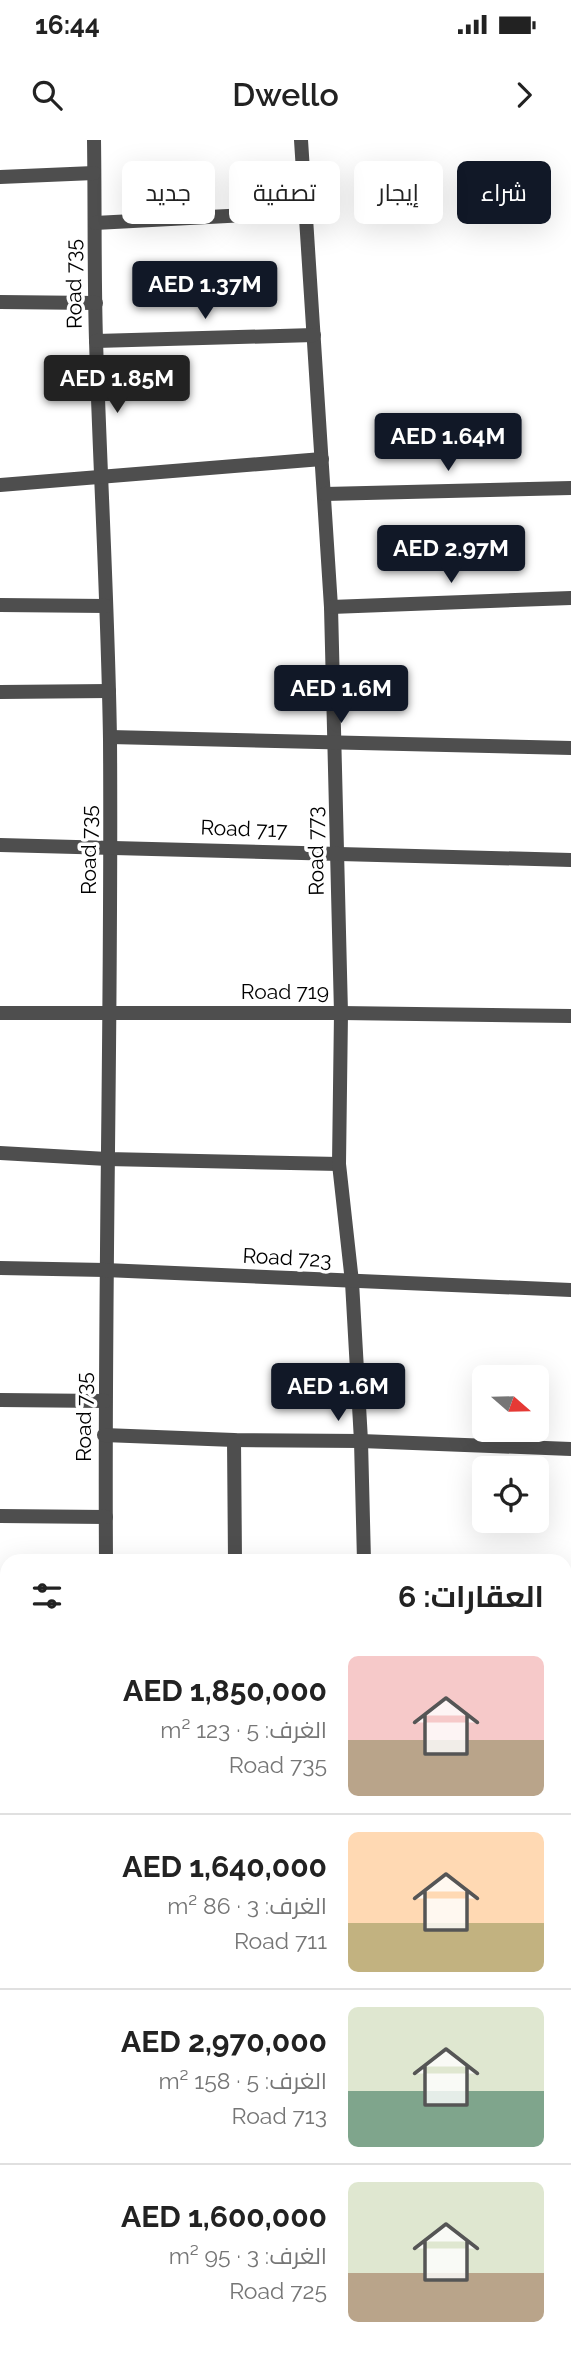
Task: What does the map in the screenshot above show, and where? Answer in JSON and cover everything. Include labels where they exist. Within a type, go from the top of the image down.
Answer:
[{"type":"street","name":"Road 735","points":[[94,140],[96,341],[103,477],[110,737],[110,1014],[104,1435],[106,1554]]},
{"type":"street","name":"Road 773","points":[[301,140],[302,161]]},
{"type":"street","points":[[0,177],[94,173]]},
{"type":"street","points":[[95,223],[229,216]]},
{"type":"street","name":"Road 773","points":[[307,224],[331,607],[341,1013],[340,1164],[352,1282],[364,1554]]},
{"type":"street","points":[[0,302],[96,303]]},
{"type":"street","points":[[96,341],[314,335]]},
{"type":"street","points":[[0,485],[322,459]]},
{"type":"street","points":[[325,494],[571,488]]},
{"type":"street","points":[[331,607],[571,598]]},
{"type":"street","points":[[0,605],[106,606]]},
{"type":"street","points":[[0,692],[109,691]]},
{"type":"street","points":[[110,737],[571,748]]},
{"type":"street","name":"Road 717","points":[[0,845],[571,860]]},
{"type":"street","name":"Road 719","points":[[0,1013],[571,1016]]},
{"type":"street","points":[[0,1153],[107,1159],[340,1164]]},
{"type":"street","name":"Road 723","points":[[0,1268],[571,1290]]},
{"type":"street","points":[[0,1400],[105,1401]]},
{"type":"street","points":[[104,1435],[571,1449]]},
{"type":"street","points":[[234,1440],[236,1554]]},
{"type":"street","points":[[0,1516],[106,1517]]}]
